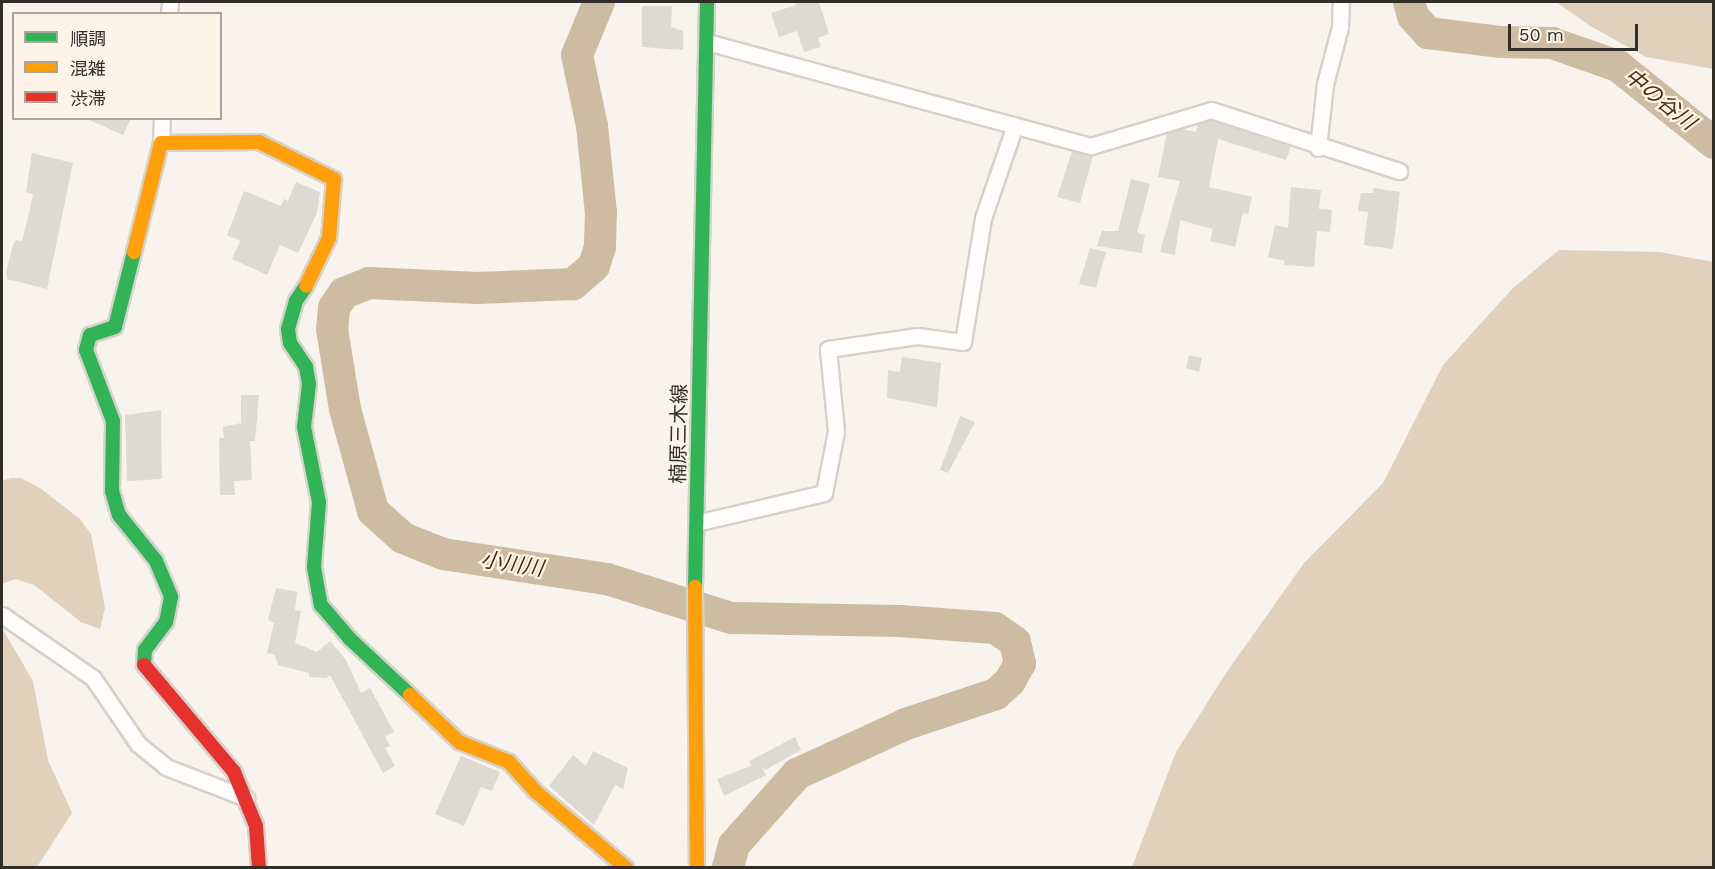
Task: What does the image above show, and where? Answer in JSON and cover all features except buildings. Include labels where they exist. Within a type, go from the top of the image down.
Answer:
[{"type":"street","name":"楠原三木線","points":[[697,867],[694,626],[706,2]]},
{"type":"street","points":[[1318,148],[1325,84],[1340,27],[1341,2]]},
{"type":"street","points":[[707,42],[1091,146],[1211,110],[1318,148],[1399,171]]},
{"type":"street","points":[[162,120],[161,143],[115,327],[90,335],[86,350],[113,421],[112,491],[119,515],[156,561],[171,597],[166,622],[145,650],[144,667],[234,772],[256,826],[259,867]]},
{"type":"street","points":[[696,523],[824,493],[836,431],[828,349],[917,336],[963,342],[983,218],[1015,125]]},
{"type":"street","points":[[161,143],[259,142],[334,179],[329,238],[313,276],[296,301],[288,329],[290,344],[306,367],[309,384],[304,427],[319,502],[314,567],[321,605],[350,639],[459,742],[509,762],[535,790],[626,867]]},
{"type":"street","points":[[2,615],[93,678],[138,744],[166,767],[246,798]]},
{"type":"shaded area","points":[[1556,2],[1713,2],[1713,69],[1646,57],[1592,27]]},
{"type":"shaded area","points":[[1559,250],[1660,252],[1713,262],[1713,867],[1132,867],[1176,752],[1226,673],[1304,563],[1383,483],[1443,365],[1513,288]]},
{"type":"shaded area","points":[[21,478],[40,488],[80,519],[91,534],[105,608],[100,629],[81,622],[34,585],[16,579],[2,584],[2,481]]},
{"type":"shaded area","points":[[2,628],[33,681],[48,760],[72,813],[37,867],[2,867]]},
{"type":"waterway","name":"小川川","points":[[599,2],[577,55],[592,126],[601,213],[600,247],[594,266],[573,284],[477,288],[369,283],[344,293],[334,308],[332,329],[345,409],[373,511],[403,538],[443,554],[607,579],[731,618],[900,621],[995,628],[1015,642],[1020,663],[1010,681],[996,694],[906,724],[797,774],[734,845],[728,868]]},
{"type":"waterway","name":"中の谷川","points":[[1409,2],[1413,16],[1428,33],[1501,42],[1552,43],[1618,66],[1714,143]]},
{"type":"traffic: fast","points":[[695,587],[707,2]]},
{"type":"traffic: fast","points":[[134,252],[115,327],[90,335],[86,350],[113,421],[112,491],[119,515],[156,561],[171,597],[166,622],[145,650],[144,665]]},
{"type":"traffic: fast","points":[[306,286],[296,301],[288,329],[290,343],[306,367],[309,384],[304,427],[319,502],[314,567],[321,605],[350,639],[410,695]]},
{"type":"traffic: slow","points":[[134,252],[161,143],[259,142],[334,179],[329,238],[306,286]]},
{"type":"traffic: slow","points":[[695,587],[697,868]]},
{"type":"traffic: slow","points":[[410,695],[459,742],[509,762],[535,791],[626,868]]},
{"type":"traffic: jam","points":[[144,665],[234,772],[256,826],[259,868]]}]
